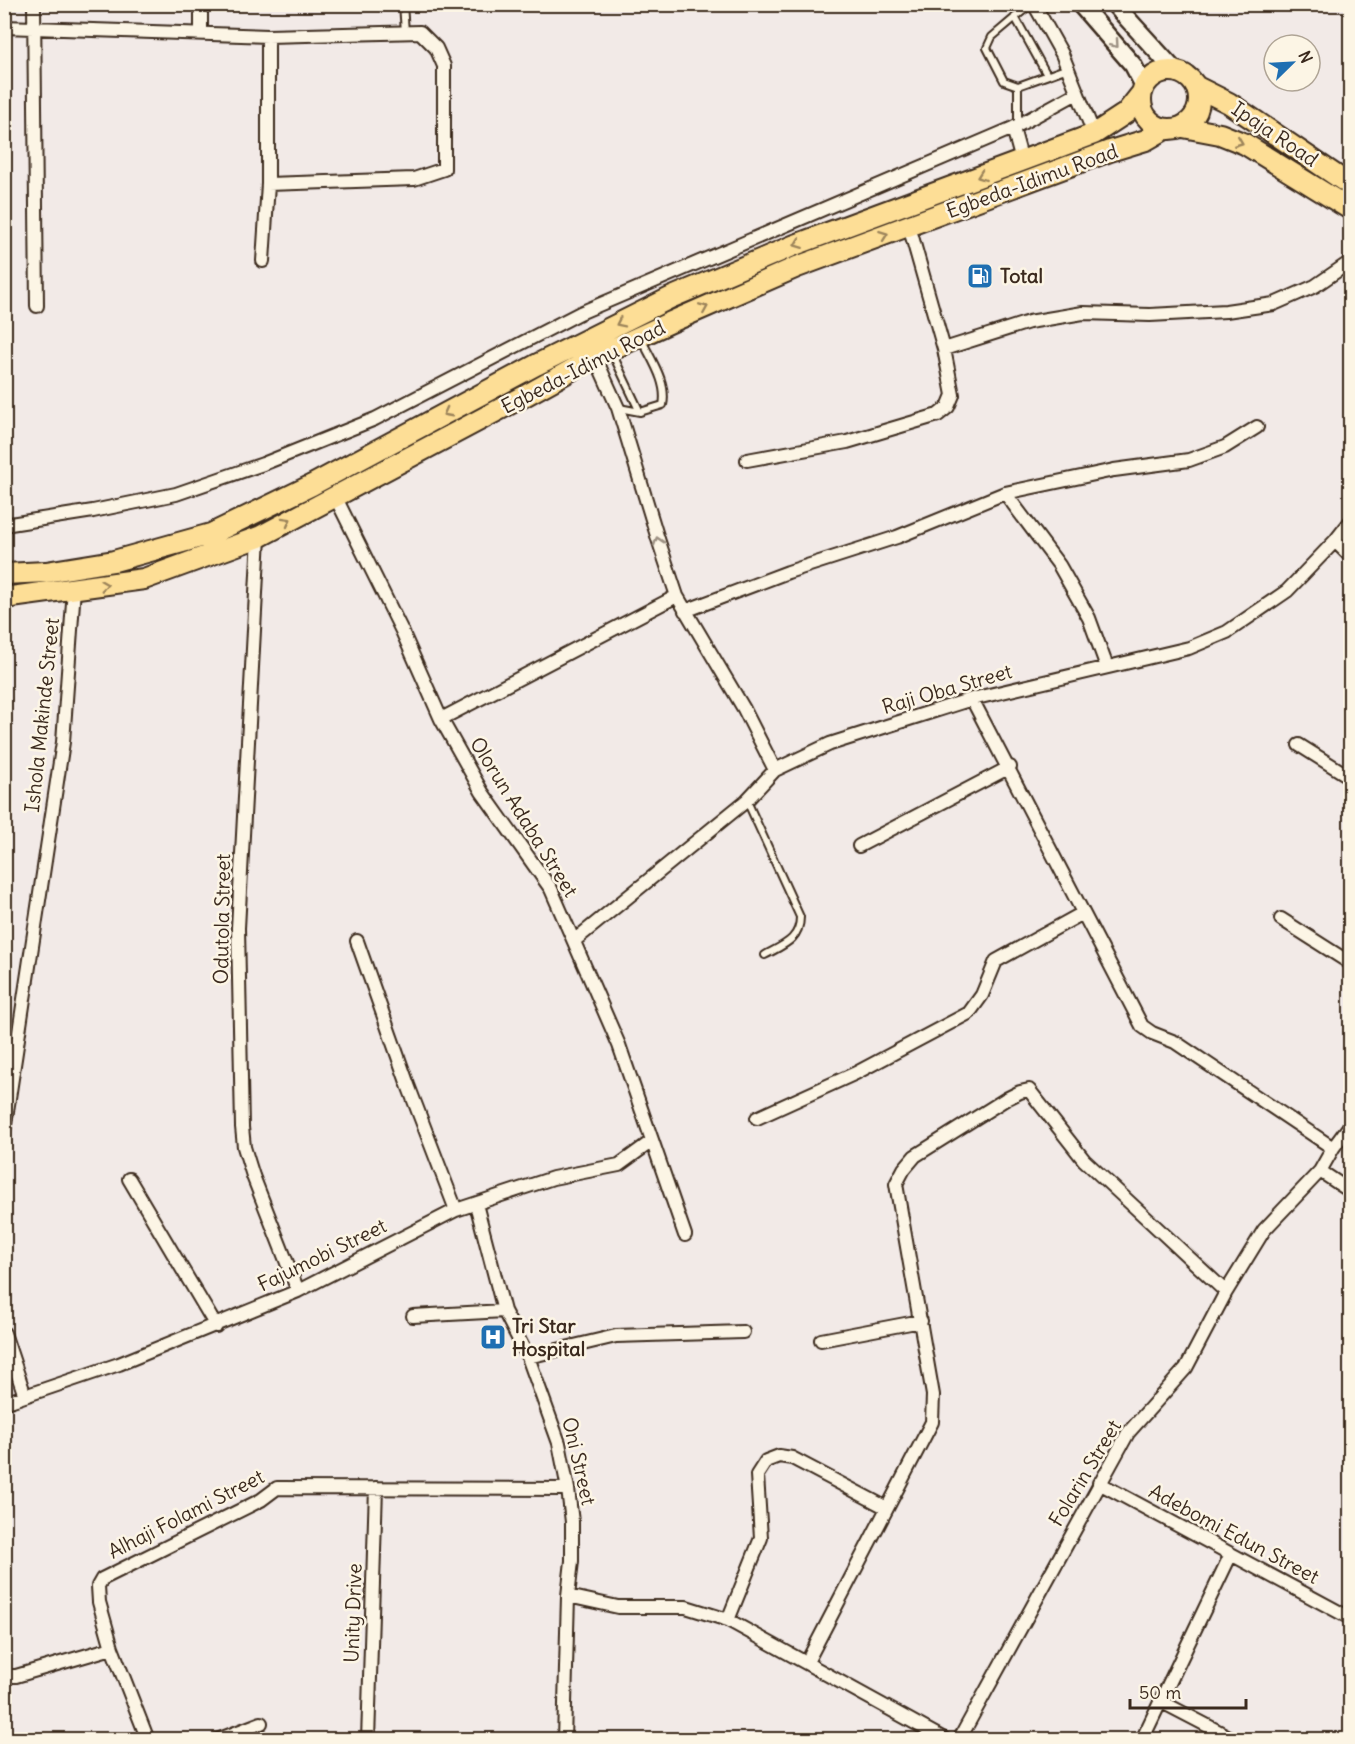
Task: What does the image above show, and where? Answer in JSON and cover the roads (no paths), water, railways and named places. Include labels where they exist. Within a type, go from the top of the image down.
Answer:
[{"type":"main road","points":[[1080,4],[1139,73],[1143,90],[1144,112],[1149,120],[1174,128],[1196,114],[1199,96],[1197,87],[1184,74],[1175,71],[1157,73],[1143,90]]},
{"type":"main road","points":[[1114,4],[1175,71]]},
{"type":"main road","name":"Ipaja Road","points":[[1197,87],[1229,103],[1350,185]]},
{"type":"main road","name":"Egbeda-Idimu Road","points":[[4,574],[46,572],[114,561],[212,534],[312,485],[536,364],[670,298],[795,245],[1094,134],[1126,113],[1143,90]]},
{"type":"main road","name":"Egbeda-Idimu Road","points":[[4,598],[144,579],[259,537],[521,399],[603,353],[640,336],[797,267],[1174,128]]},
{"type":"main road","name":"Ipaja Road","points":[[1174,128],[1220,134],[1245,144],[1350,209]]},
{"type":"street","points":[[34,4],[37,306]]},
{"type":"street","points":[[201,4],[201,34]]},
{"type":"street","points":[[1033,4],[1052,34],[1068,68],[1094,134]]},
{"type":"street","points":[[4,27],[268,36],[420,32],[436,48],[444,66],[444,169],[414,179],[268,184]]},
{"type":"street","points":[[263,261],[268,184],[268,36]]},
{"type":"street","points":[[4,525],[93,511],[176,494],[263,464],[375,419],[580,313],[1015,127],[1077,93]]},
{"type":"street","points":[[1015,127],[1022,161]]},
{"type":"street","points":[[747,460],[847,442],[938,415],[948,407],[953,395],[944,349],[909,226]]},
{"type":"street","points":[[944,349],[1029,322],[1083,313],[1150,315],[1226,311],[1274,304],[1315,286],[1350,262]]},
{"type":"street","points":[[603,353],[677,596],[744,710],[775,770]]},
{"type":"street","points":[[685,611],[788,572],[897,537],[1005,493],[1114,470],[1189,460],[1226,447],[1257,427]]},
{"type":"street","points":[[1005,493],[1059,565],[1089,618],[1107,667]]},
{"type":"street","name":"Olorun Adaba Street","points":[[335,496],[402,631],[441,718],[482,792],[551,889],[619,1045],[685,1235]]},
{"type":"street","name":"Raji Oba Street","points":[[575,940],[746,801],[775,770],[830,744],[972,699],[1189,648],[1227,632],[1287,591],[1350,522]]},
{"type":"street","name":"Odutola Street","points":[[259,537],[238,928],[242,1127],[244,1147],[253,1176],[298,1291]]},
{"type":"street","points":[[1335,541],[1350,556]]},
{"type":"street","name":"Ishola Makinde Street","points":[[4,1131],[63,741],[74,588]]},
{"type":"street","points":[[441,718],[677,596]]},
{"type":"street","points":[[972,699],[1010,767],[1142,1026],[1152,1033],[1175,1042],[1333,1148]]},
{"type":"street","points":[[1299,745],[1350,777]]},
{"type":"street","points":[[860,846],[1010,767]]},
{"type":"street","points":[[757,1118],[856,1073],[969,1013],[982,995],[996,961],[1083,913]]},
{"type":"street","points":[[1281,919],[1350,963]]},
{"type":"street","points":[[357,941],[408,1085],[456,1210]]},
{"type":"street","points":[[807,1662],[932,1422],[933,1395],[896,1184],[904,1169],[915,1156],[1006,1099],[1029,1090],[1084,1160],[1226,1292]]},
{"type":"street","name":"Folarin Street","points":[[959,1740],[1128,1433],[1186,1368],[1226,1292],[1264,1230],[1320,1171],[1350,1125]]},
{"type":"street","name":"Fajumobi Street","points":[[4,1403],[119,1364],[298,1291],[456,1210],[553,1178],[620,1166],[652,1141]]},
{"type":"street","points":[[1320,1171],[1350,1191]]},
{"type":"street","points":[[129,1179],[216,1326]]},
{"type":"street","name":"Oni Street","points":[[476,1204],[504,1311],[528,1357],[559,1443],[568,1489],[572,1522],[572,1561],[568,1596],[564,1740]]},
{"type":"street","points":[[413,1316],[504,1311]]},
{"type":"street","points":[[821,1340],[921,1321]]},
{"type":"street","points":[[528,1357],[616,1336],[743,1332]]},
{"type":"street","points":[[4,1333],[25,1396]]},
{"type":"street","points":[[728,1620],[761,1538],[757,1474],[766,1461],[779,1456],[792,1458],[887,1508]]},
{"type":"street","name":"Adebomi Edun Street","points":[[1099,1484],[1350,1618]]},
{"type":"street","name":"Alhaji Folami Street","points":[[148,1740],[112,1648],[99,1602],[98,1586],[102,1579],[261,1500],[277,1488],[568,1489]]},
{"type":"street","name":"Unity Drive","points":[[368,1740],[376,1488]]},
{"type":"street","points":[[1142,1740],[1231,1554]]},
{"type":"street","points":[[568,1596],[618,1607],[686,1607],[728,1620],[946,1740]]},
{"type":"street","points":[[4,1676],[16,1676],[112,1648]]},
{"type":"street","points":[[1160,1701],[1234,1740]]},
{"type":"street","points":[[217,1740],[261,1723]]},
{"type":"lane","points":[[403,4],[405,32]]},
{"type":"lane","points":[[1033,4],[992,37],[987,48],[1004,81],[1018,86],[1068,68]]},
{"type":"lane","points":[[1015,17],[1047,75]]},
{"type":"lane","points":[[1015,127],[1018,86]]},
{"type":"lane","points":[[618,408],[640,412],[663,405],[665,394],[640,336]]},
{"type":"lane","points":[[603,353],[640,412]]},
{"type":"lane","points":[[746,801],[800,917],[800,927],[790,941],[765,955]]},
{"type":"place","name":"Total","points":[[980,276]]},
{"type":"place","name":"Tri Star Hospital","points":[[493,1337]]}]
